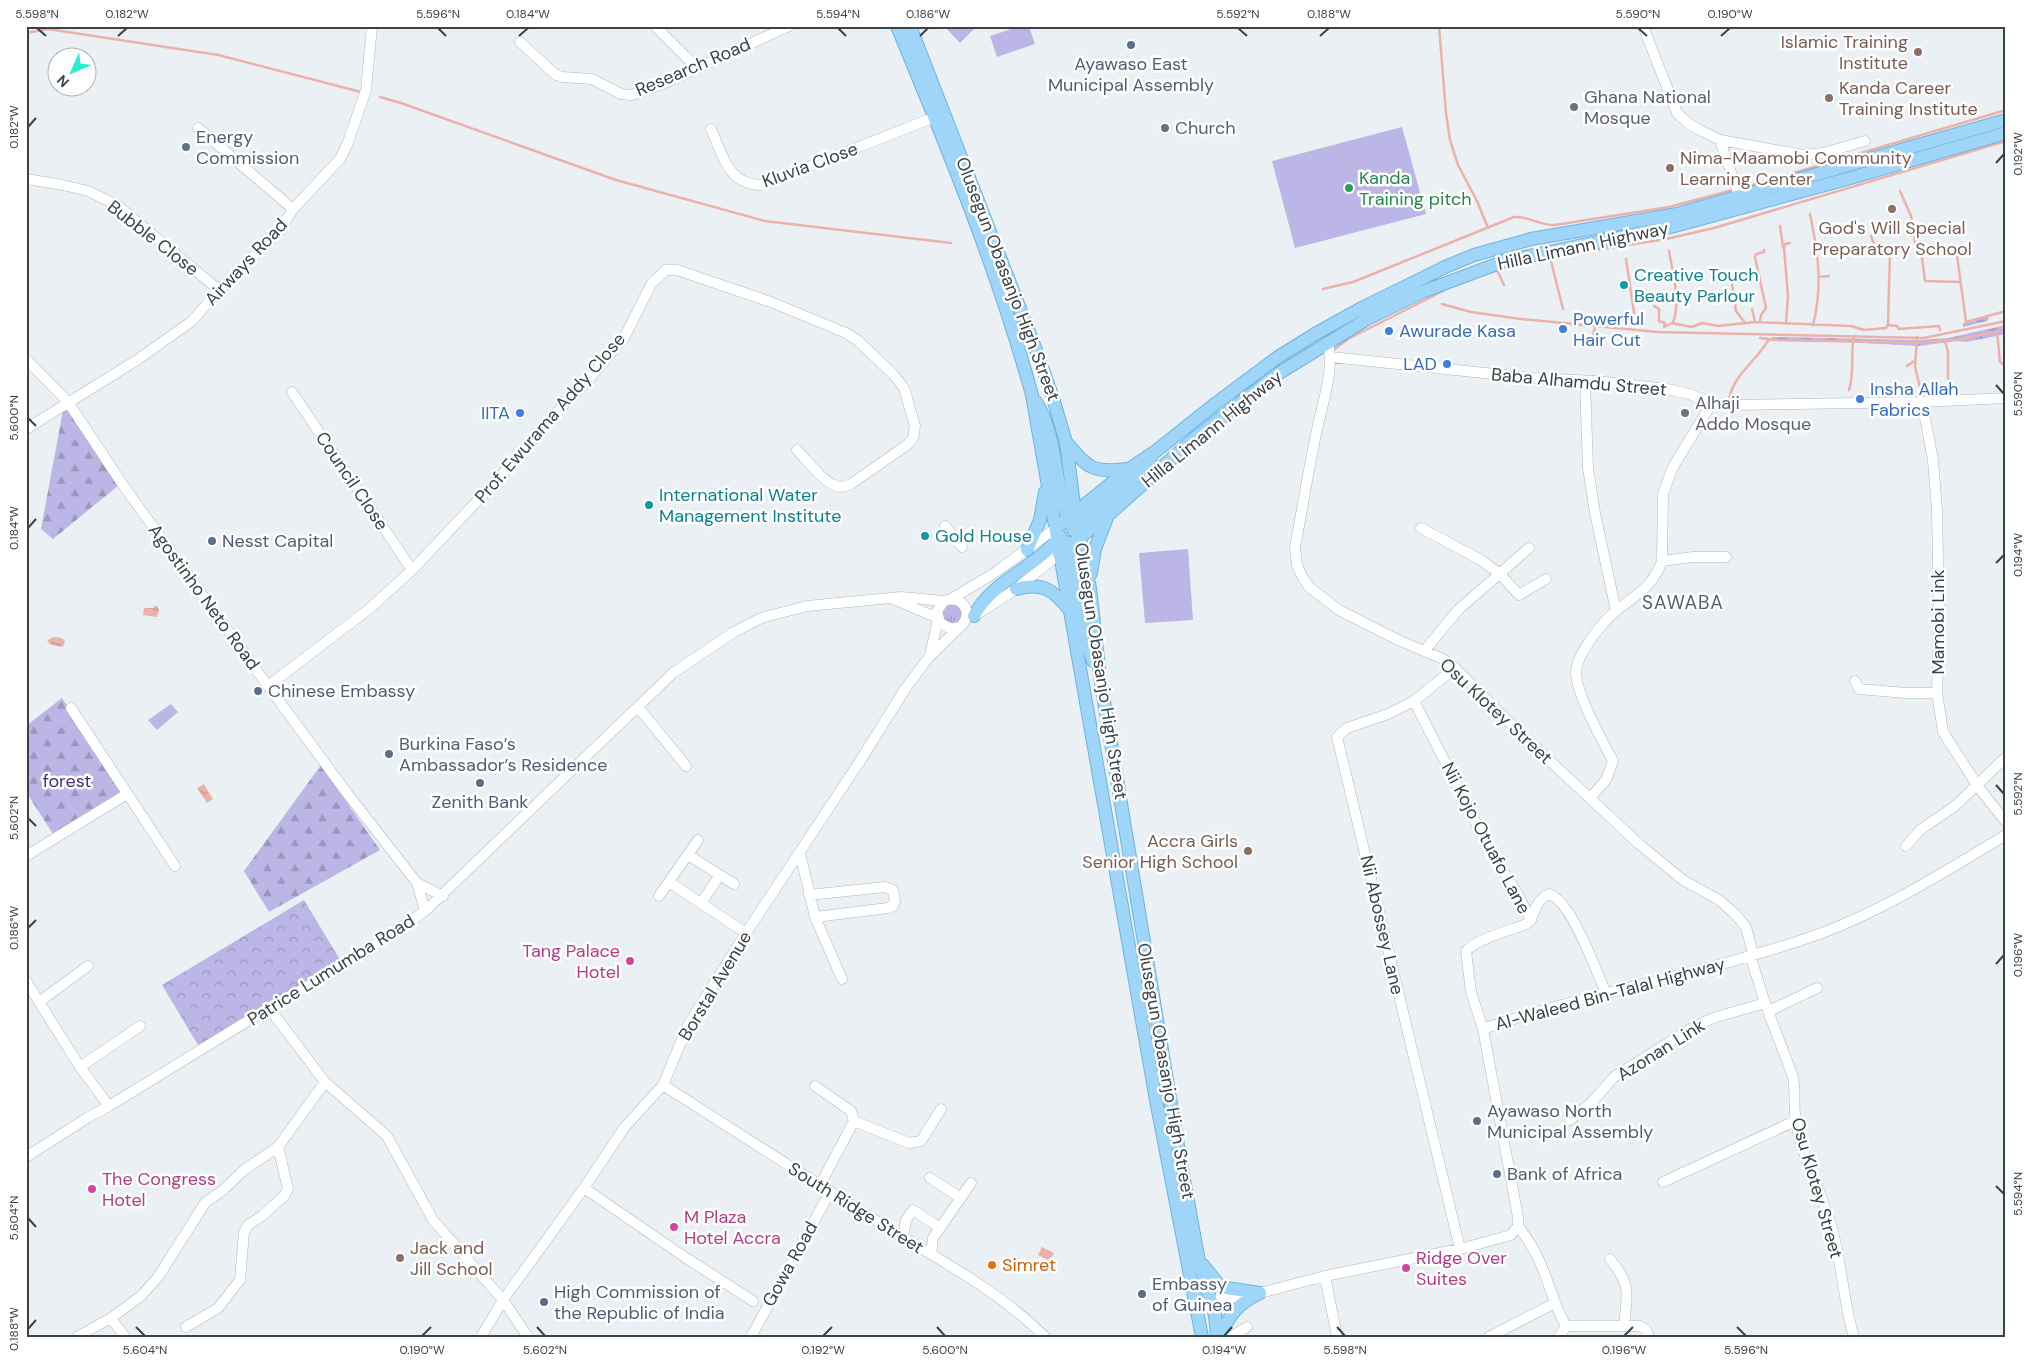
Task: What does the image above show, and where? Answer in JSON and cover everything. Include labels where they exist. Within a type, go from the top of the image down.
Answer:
[{"type":"main road","name":"Olusegun Obasanjo High Street","points":[[898,26],[935,117],[1001,291],[1032,395],[1046,485],[1061,541],[1069,609],[1156,1100],[1194,1304],[1202,1337]]},
{"type":"main road","name":"Olusegun Obasanjo High Street","points":[[910,26],[1033,341],[1066,442],[1074,524],[1090,588],[1100,677],[1178,1146],[1199,1262],[1214,1315],[1218,1337]]},
{"type":"main road","name":"Hilla Limann Highway","points":[[1061,541],[1074,524],[1129,468],[1156,451],[1270,363],[1315,334],[1362,308],[1445,267],[1474,255],[1531,240],[1677,214],[2006,120]]},
{"type":"main road","name":"Hilla Limann Highway","points":[[1061,541],[1074,524],[1107,516],[1223,415],[1276,375],[1367,319],[1422,292],[1505,261],[1671,227],[2006,133]]},
{"type":"main road","points":[[1032,395],[1043,414],[1074,524],[1142,470],[1156,451]]},
{"type":"main road","points":[[1066,442],[1082,461],[1096,470],[1108,471],[1129,468]]},
{"type":"main road","points":[[1027,550],[1040,520],[1046,485]]},
{"type":"main road","points":[[1090,588],[1095,549],[1107,516]]},
{"type":"main road","points":[[966,621],[991,593],[1061,541],[1089,650],[1100,677]]},
{"type":"main road","points":[[1016,589],[1030,585],[1038,586],[1048,590],[1069,609]]},
{"type":"main road","points":[[1199,1262],[1219,1285],[1226,1288],[1260,1293]]},
{"type":"main road","points":[[1218,1337],[1231,1313],[1245,1300],[1260,1293]]},
{"type":"street","name":"Airways Road","points":[[26,429],[137,360],[192,321],[219,290],[280,230],[293,210],[340,159],[347,145],[366,90],[372,26]]},
{"type":"street","points":[[655,26],[697,68]]},
{"type":"street","name":"Research Road","points":[[520,42],[556,74],[563,77],[592,79],[621,94],[632,94],[665,83],[788,26]]},
{"type":"street","points":[[1643,26],[1677,112],[1689,124],[1720,140],[1804,155],[1865,141]]},
{"type":"street","name":"Kluvia Close","points":[[712,129],[730,171],[739,180],[750,185],[762,185],[935,117]]},
{"type":"street","points":[[198,128],[293,210]]},
{"type":"street","points":[[1720,140],[1739,196]]},
{"type":"street","name":"Bubble Close","points":[[26,179],[64,185],[88,192],[117,205],[219,290]]},
{"type":"street","name":"Prof. Ewurama Addy Close","points":[[268,686],[369,609],[412,570],[498,479],[566,401],[590,378],[625,336],[652,283],[666,270],[677,270],[731,288],[846,333],[865,346],[901,382],[916,426],[913,438],[907,445],[851,484],[842,487],[826,480],[797,450]]},
{"type":"street","name":"Osu Klotey Street","points":[[1328,342],[1331,357],[1329,379],[1318,425],[1295,547],[1297,565],[1309,586],[1339,610],[1396,639],[1425,650],[1443,659],[1455,668],[1519,732],[1639,844],[1683,880],[1719,900],[1746,927],[1767,1007],[1793,1077],[1795,1087],[1795,1121],[1810,1172],[1831,1227],[1847,1314],[1854,1337]]},
{"type":"street","name":"Baba Alhamdu Street","points":[[1331,357],[1532,378],[1667,389],[1689,394],[1712,403],[1922,402],[2006,398]]},
{"type":"street","name":"Agostinho Neto Road","points":[[26,359],[68,402],[125,488],[268,686],[417,883],[425,910]]},
{"type":"street","points":[[1585,381],[1588,468],[1616,611]]},
{"type":"street","name":"Council Close","points":[[292,392],[412,570]]},
{"type":"street","name":"Mamobi Link","points":[[1922,402],[1933,460],[1937,510],[1939,613],[1937,693],[1943,732],[1977,784],[2006,822]]},
{"type":"street","points":[[1590,798],[1606,780],[1613,761],[1579,686],[1576,671],[1586,646],[1616,611],[1646,588],[1658,570],[1662,561],[1664,494],[1675,463],[1712,403]]},
{"type":"street","points":[[945,526],[962,548]]},
{"type":"street","points":[[1421,528],[1481,560],[1500,574],[1519,595],[1546,579]]},
{"type":"street","points":[[1061,541],[1016,589],[966,621],[947,628],[938,618],[938,608],[948,600],[993,574],[1027,550],[1061,541]]},
{"type":"street","points":[[1425,650],[1458,610],[1529,548]]},
{"type":"street","points":[[1662,561],[1692,557],[1726,557]]},
{"type":"street","name":"Patrice Lumumba Road","points":[[26,1157],[269,1008],[336,971],[425,910],[443,896],[672,673],[705,650],[761,618],[807,606],[889,598],[948,600]]},
{"type":"street","name":"Patrice Lumumba Road","points":[[889,598],[938,618]]},
{"type":"street","points":[[948,600],[959,600],[964,605],[967,612],[966,621]]},
{"type":"street","name":"Borstal Avenue","points":[[929,657],[938,618]]},
{"type":"street","name":"Borstal Avenue","points":[[481,1337],[503,1300],[584,1188],[624,1128],[664,1085],[688,1024],[746,933],[800,854],[905,689],[929,657],[966,621]]},
{"type":"street","name":"Nii Abossey Lane","points":[[1455,668],[1414,701],[1388,714],[1347,728],[1337,737],[1460,1249]]},
{"type":"street","points":[[1855,681],[1859,688],[1906,693],[1937,693]]},
{"type":"street","name":"Nii Kojo Otuafo Lane","points":[[1414,701],[1492,854],[1517,893],[1531,920],[1526,924],[1482,941],[1466,951],[1471,992],[1483,1029]]},
{"type":"street","points":[[638,707],[686,766]]},
{"type":"street","points":[[71,708],[175,866]]},
{"type":"street","points":[[1906,846],[1920,830],[1955,806],[2006,757]]},
{"type":"street","points":[[26,856],[127,794]]},
{"type":"street","name":"Al-Waleed Bin-Talal Highway","points":[[1518,1226],[1509,1162],[1483,1029],[1519,1016],[1752,955],[1822,933],[1861,916],[2006,836]]},
{"type":"street","points":[[659,896],[698,840]]},
{"type":"street","points":[[800,854],[815,917],[842,979]]},
{"type":"street","points":[[688,855],[734,884]]},
{"type":"street","points":[[701,903],[720,875]]},
{"type":"street","points":[[669,882],[746,933]]},
{"type":"street","name":"Agostinho Neto Road","points":[[417,883],[443,896]]},
{"type":"street","points":[[810,895],[885,887],[893,890],[895,902],[893,906],[888,908],[815,917]]},
{"type":"street","points":[[1531,920],[1538,902],[1544,896],[1549,894],[1557,898],[1581,935],[1606,994]]},
{"type":"street","points":[[39,1002],[88,966]]},
{"type":"street","points":[[26,981],[80,1067],[109,1106]]},
{"type":"street","points":[[1767,1007],[1817,988]]},
{"type":"street","name":"Azonan Link","points":[[1570,1120],[1593,1101],[1614,1077],[1692,1028],[1713,1018],[1767,1007]]},
{"type":"street","points":[[269,1008],[324,1082],[387,1136],[433,1220],[503,1300],[528,1337]]},
{"type":"street","points":[[80,1067],[140,1026]]},
{"type":"street","points":[[77,1337],[111,1318],[141,1296],[158,1277],[205,1203],[223,1190],[244,1170],[278,1148],[324,1082]]},
{"type":"street","name":"South Ridge Street","points":[[664,1085],[1002,1300],[1045,1337]]},
{"type":"street","points":[[815,1086],[851,1111],[854,1121],[820,1185]]},
{"type":"street","points":[[854,1121],[909,1143],[914,1143],[921,1141],[941,1109]]},
{"type":"street","points":[[1663,1182],[1795,1121]]},
{"type":"street","points":[[186,1327],[218,1308],[240,1280],[244,1232],[248,1225],[262,1216],[284,1196],[288,1189],[278,1148]]},
{"type":"street","points":[[930,1178],[961,1198]]},
{"type":"street","points":[[931,1254],[933,1238],[971,1184]]},
{"type":"street","points":[[584,1188],[753,1301]]},
{"type":"street","name":"Gowa Road","points":[[751,1337],[830,1192]]},
{"type":"street","points":[[903,1237],[906,1220],[913,1210],[940,1228]]},
{"type":"street","points":[[1194,1304],[1260,1293],[1325,1276],[1460,1249],[1511,1235],[1518,1226],[1530,1242],[1566,1326]]},
{"type":"street","points":[[1610,1259],[1623,1275],[1626,1284],[1624,1326]]},
{"type":"street","points":[[1325,1276],[1337,1337]]},
{"type":"street","points":[[1489,1337],[1555,1303]]},
{"type":"street","points":[[111,1318],[125,1337]]},
{"type":"street","points":[[1566,1326],[1640,1326],[1646,1330],[1649,1337]]},
{"type":"street","points":[[1559,1337],[1566,1326]]},
{"type":"street","points":[[1231,1337],[1247,1327]]},
{"type":"green space","points":[[949,26],[977,26],[960,43],[946,28]]},
{"type":"green space","points":[[1020,26],[1029,26],[1035,44],[997,57],[990,36]]},
{"type":"green space","name":"Kanda Training pitch","points":[[1402,127],[1426,214],[1295,248],[1272,161]]},
{"type":"green space","points":[[1986,316],[1989,318],[1987,321],[1963,327],[1963,323]]},
{"type":"green space","points":[[2006,325],[2006,334],[1966,342],[1957,341],[1919,346],[1846,342],[1769,341],[1772,337],[1919,340],[1948,338]]},
{"type":"green space","points":[[64,405],[119,485],[53,539],[41,529]]},
{"type":"green space","points":[[1188,549],[1193,620],[1145,623],[1139,553]]},
{"type":"green space","points":[[950,603],[963,608],[960,622],[953,625],[943,620],[942,609]]},
{"type":"green space","name":"forest","points":[[62,698],[125,794],[55,837],[26,792],[26,726]]},
{"type":"green space","points":[[171,704],[178,712],[157,730],[148,720]]},
{"type":"green space","points":[[321,765],[380,850],[269,912],[244,871]]},
{"type":"green space","points":[[304,900],[342,963],[198,1045],[162,985]]},
{"type":"water","points":[[155,606],[159,610],[157,617],[143,615],[144,608],[153,608]]},
{"type":"water","points":[[53,637],[62,638],[65,641],[63,647],[51,645],[47,641]]},
{"type":"water","points":[[204,784],[213,799],[207,803],[197,788]]},
{"type":"water","points":[[1042,1247],[1054,1253],[1050,1261],[1038,1255]]},
{"type":"waterway","points":[[1439,26],[1450,140],[1458,165],[1477,201],[1488,228]]},
{"type":"waterway","points":[[26,33],[48,29],[218,55],[361,92]]},
{"type":"waterway","points":[[380,97],[616,180],[765,221],[951,243]]},
{"type":"waterway","points":[[1739,189],[2006,110]]},
{"type":"waterway","points":[[1570,254],[1666,239],[1714,228],[2006,141]]},
{"type":"waterway","points":[[1323,289],[1353,282],[1514,217],[1555,225],[1669,207],[1733,190]]},
{"type":"waterway","points":[[1900,191],[1911,216],[1916,249],[1922,258],[1925,281],[1960,282]]},
{"type":"waterway","points":[[1810,214],[1819,283],[1813,325]]},
{"type":"waterway","points":[[1780,226],[1783,247]]},
{"type":"waterway","points":[[1871,236],[1877,252],[1890,252],[1888,325]]},
{"type":"waterway","points":[[1786,324],[1788,296],[1784,248],[1785,244],[1790,243]]},
{"type":"waterway","points":[[1956,248],[1966,322],[2006,311]]},
{"type":"waterway","points":[[1760,322],[1761,315],[1766,308],[1755,257],[1756,254],[1764,252],[1764,250]]},
{"type":"waterway","points":[[1669,251],[1676,296],[1673,323]]},
{"type":"waterway","points":[[1550,257],[1563,309]]},
{"type":"waterway","points":[[1626,259],[1636,326]]},
{"type":"waterway","points":[[1497,270],[1504,285]]},
{"type":"waterway","points":[[1819,277],[1829,276]]},
{"type":"waterway","points":[[1732,283],[1736,311],[1745,323]]},
{"type":"waterway","points":[[1335,349],[1348,339],[1443,291]]},
{"type":"waterway","points":[[1442,304],[1471,312],[1521,319],[1658,332],[1924,338],[2006,321]]},
{"type":"waterway","points":[[1654,306],[1659,309],[1659,321],[1665,323],[1664,327],[1672,323],[1692,327],[1702,323],[1718,326],[1755,322],[1851,326],[1864,330],[1886,328],[1888,325],[1897,326],[1899,329],[1939,326],[1940,330]]},
{"type":"waterway","points":[[1752,309],[1755,322]]},
{"type":"waterway","points":[[1591,347],[1595,327]]},
{"type":"waterway","points":[[1760,338],[1918,343],[1961,339],[2006,329]]},
{"type":"waterway","points":[[1997,331],[2000,362],[2006,366]]},
{"type":"waterway","points":[[1849,390],[1852,376],[1854,336]]},
{"type":"waterway","points":[[1917,337],[1915,367],[1920,387]]},
{"type":"waterway","points":[[1729,400],[1735,382],[1769,339]]},
{"type":"waterway","points":[[1945,341],[1948,352],[1948,379],[1950,380]]},
{"type":"waterway","points":[[1907,366],[1914,361]]},
{"type":"place","name":"Ayawaso East Municipal Assembly","points":[[1131,45]]},
{"type":"place","name":"Islamic Training Institute","points":[[1918,52]]},
{"type":"place","name":"Kanda Career Training Institute","points":[[1829,98]]},
{"type":"place","name":"Ghana National Mosque","points":[[1574,107]]},
{"type":"place","name":"Church","points":[[1165,128]]},
{"type":"place","name":"Energy Commission","points":[[186,147]]},
{"type":"place","name":"Nima-Maamobi Community Learning Center","points":[[1670,168]]},
{"type":"place","name":"Kanda Training pitch","points":[[1349,188]]},
{"type":"place","name":"God's Will Special Preparatory School","points":[[1892,209]]},
{"type":"place","name":"Creative Touch Beauty Parlour","points":[[1624,285]]},
{"type":"place","name":"Powerful Hair Cut","points":[[1563,329]]},
{"type":"place","name":"Awurade Kasa","points":[[1389,331]]},
{"type":"place","name":"LAD","points":[[1447,364]]},
{"type":"place","name":"Insha Allah Fabrics","points":[[1860,399]]},
{"type":"place","name":"IITA","points":[[520,413]]},
{"type":"place","name":"Alhaji Addo Mosque","points":[[1685,413]]},
{"type":"place","name":"International Water Management Institute","points":[[649,505]]},
{"type":"place","name":"Gold House","points":[[925,536]]},
{"type":"place","name":"Nesst Capital","points":[[212,541]]},
{"type":"place","name":"Chinese Embassy","points":[[258,691]]},
{"type":"place","name":"Burkina Faso’s Ambassador’s Residence","points":[[389,754]]},
{"type":"place","name":"Zenith Bank","points":[[480,783]]},
{"type":"place","name":"Accra Girls Senior High School","points":[[1248,851]]},
{"type":"place","name":"Tang Palace Hotel","points":[[630,961]]},
{"type":"place","name":"Ayawaso North Municipal Assembly","points":[[1477,1121]]},
{"type":"place","name":"Bank of Africa","points":[[1497,1174]]},
{"type":"place","name":"The Congress Hotel","points":[[92,1189]]},
{"type":"place","name":"M Plaza Hotel Accra","points":[[674,1227]]},
{"type":"place","name":"Jack and Jill School","points":[[400,1258]]},
{"type":"place","name":"Simret","points":[[992,1265]]},
{"type":"place","name":"Ridge Over Suites","points":[[1406,1268]]},
{"type":"place","name":"Embassy of Guinea","points":[[1142,1294]]},
{"type":"place","name":"High Commission of the Republic of India","points":[[544,1302]]},
{"type":"district","name":"SAWABA","points":[[1683,602]]}]
